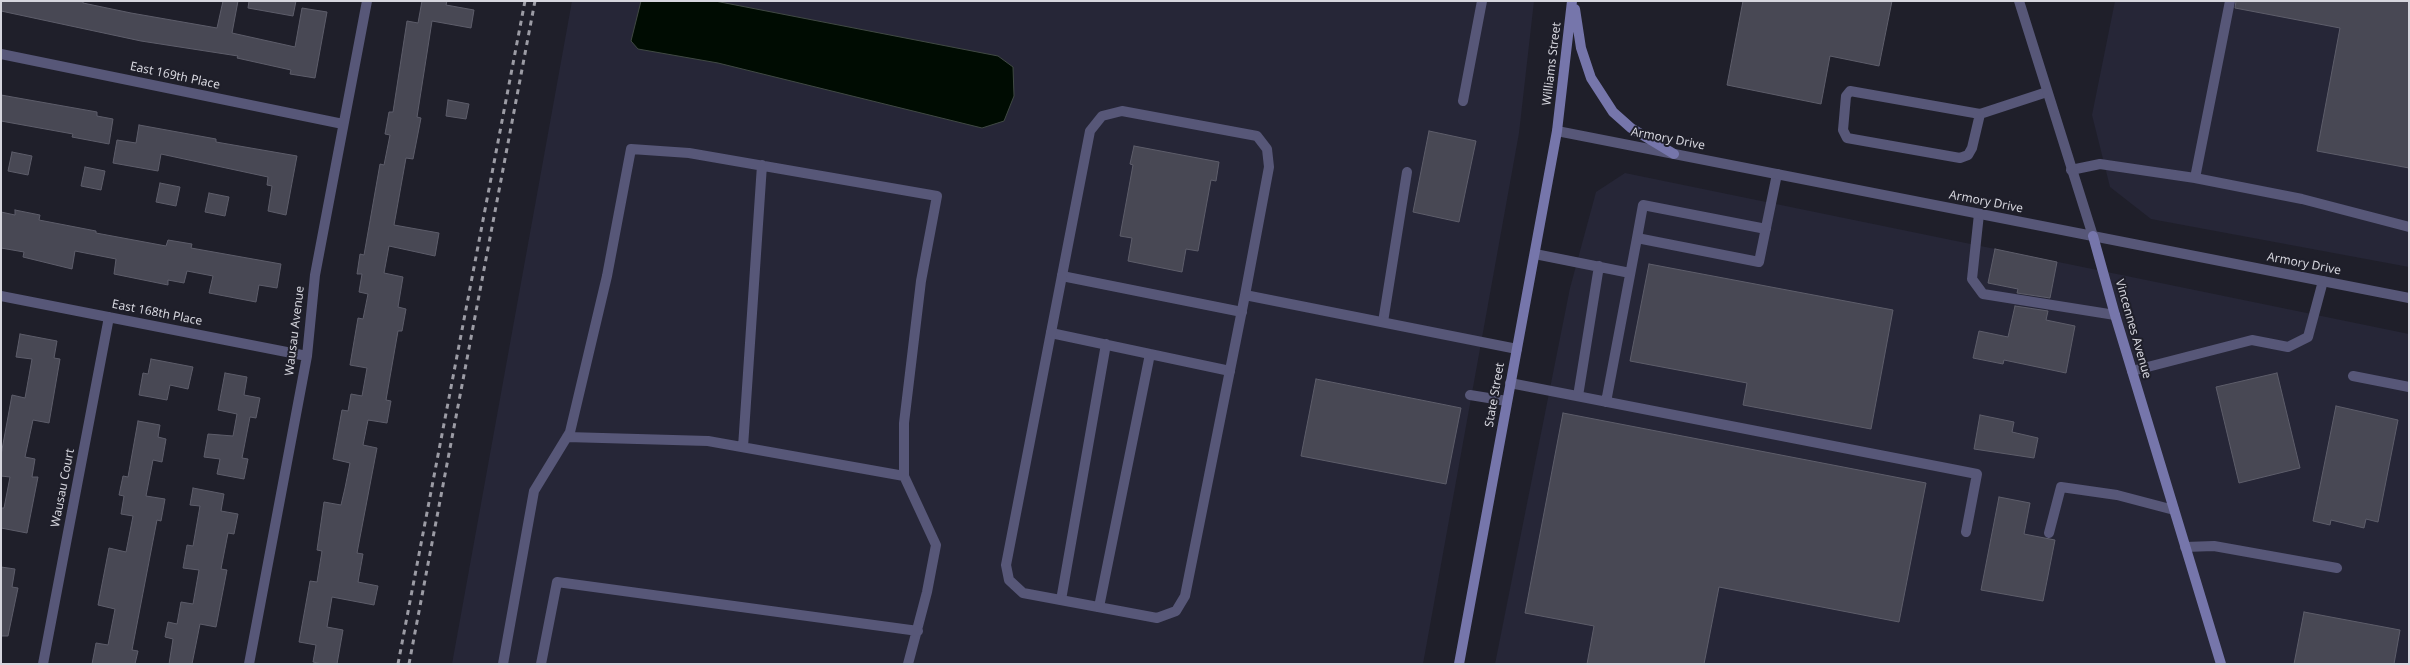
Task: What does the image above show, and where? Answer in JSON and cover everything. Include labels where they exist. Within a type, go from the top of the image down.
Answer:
[{"type":"street","name":"Wausau Avenue","points":[[249,664],[307,356],[315,275],[367,1]]},
{"type":"street","points":[[1463,101],[1482,1]]},
{"type":"street","points":[[1573,1],[1581,48],[1591,78],[1612,112],[1631,128],[1674,154]]},
{"type":"street","name":"Williams Street","points":[[1557,131],[1573,1]]},
{"type":"street","name":"Vincennes Avenue","points":[[2020,1],[2071,170],[2093,236],[2132,372],[2221,664]]},
{"type":"street","points":[[2195,178],[2230,1]]},
{"type":"street","name":"East 169th Place","points":[[1,54],[343,124]]},
{"type":"street","points":[[1980,114],[1972,148],[1968,155],[1960,158],[1847,138],[1843,130],[1846,96],[1850,91],[1980,114],[2047,92]]},
{"type":"street","points":[[1122,111],[1257,136],[1267,149],[1269,167],[1245,295],[1185,596],[1176,611],[1157,618],[1023,593],[1010,580],[1006,565],[1090,131],[1102,116],[1122,111]]},
{"type":"street","name":"Armory Drive","points":[[1557,131],[2409,298]]},
{"type":"street","name":"State Street","points":[[1459,664],[1557,131]]},
{"type":"street","points":[[503,664],[534,491],[570,432],[607,276],[631,149],[689,153],[938,196],[921,281],[904,423],[904,476],[936,545],[918,631],[908,664]]},
{"type":"street","points":[[2071,170],[2100,164],[2195,178],[2302,199],[2409,227]]},
{"type":"street","points":[[743,447],[762,166]]},
{"type":"street","points":[[1383,322],[1407,172]]},
{"type":"street","points":[[1637,238],[1760,262],[1776,174]]},
{"type":"street","points":[[1606,402],[1643,206],[1766,229]]},
{"type":"street","points":[[1978,214],[1972,279],[1983,294],[2115,315]]},
{"type":"street","points":[[1535,254],[1630,273]]},
{"type":"street","points":[[1578,396],[1599,266]]},
{"type":"street","points":[[1062,276],[1242,312]]},
{"type":"street","points":[[2132,372],[2252,340],[2288,347],[2308,337],[2324,281]]},
{"type":"street","points":[[1245,295],[1517,349]]},
{"type":"street","name":"East 168th Place","points":[[1,296],[307,356]]},
{"type":"street","name":"Wausau Court","points":[[43,664],[109,317]]},
{"type":"street","points":[[1051,333],[1230,371]]},
{"type":"street","points":[[1061,600],[1106,344]]},
{"type":"street","points":[[1099,607],[1150,354]]},
{"type":"street","points":[[2353,376],[2409,387]]},
{"type":"street","points":[[1510,383],[1977,474],[1966,532]]},
{"type":"street","points":[[1470,395],[1507,401]]},
{"type":"street","points":[[567,437],[708,441],[904,476]]},
{"type":"street","points":[[2049,533],[2061,487],[2116,495],[2174,510]]},
{"type":"street","points":[[2185,547],[2214,546],[2338,568]]},
{"type":"street","points":[[541,664],[557,582],[918,631]]},
{"type":"shaded area","points":[[572,1],[1534,1],[1519,133],[1423,664],[452,664]]},
{"type":"shaded area","points":[[641,1],[715,1],[998,56],[1013,67],[1014,96],[1004,121],[982,128],[718,63],[638,49],[631,41]]},
{"type":"shaded area","points":[[2115,1],[2409,1],[2409,267],[2151,219],[2110,187],[2092,115]]},
{"type":"shaded area","points":[[1625,173],[2409,334],[2409,664],[1495,664],[1570,288],[1596,192]]},
{"type":"building","points":[[1,1],[83,1],[83,3],[131,13],[217,28],[223,1],[238,1],[232,33],[295,47],[302,8],[327,12],[315,78],[290,74],[291,70],[237,58],[238,56],[141,41],[1,11]]},
{"type":"building","points":[[249,1],[296,1],[293,16],[248,8]]},
{"type":"building","points":[[422,1],[447,1],[446,5],[474,10],[471,28],[432,21],[417,117],[421,118],[413,159],[406,158],[394,225],[439,233],[435,256],[389,246],[384,273],[403,277],[398,307],[406,309],[402,331],[398,331],[386,400],[391,401],[387,423],[368,420],[363,445],[377,448],[357,553],[363,554],[358,582],[378,586],[374,605],[332,597],[327,627],[343,630],[337,664],[322,664],[313,662],[316,645],[299,642],[310,581],[317,582],[322,551],[317,550],[324,502],[341,505],[350,463],[333,459],[342,410],[348,411],[351,394],[362,396],[367,368],[350,365],[358,318],[363,319],[368,294],[359,292],[362,274],[357,274],[360,254],[364,255],[380,164],[384,165],[390,135],[385,134],[389,112],[393,112],[407,21],[418,23]]},
{"type":"building","points":[[1743,1],[1892,1],[1879,66],[1830,56],[1821,104],[1727,85]]},
{"type":"building","points":[[2236,1],[2409,1],[2409,168],[2317,151],[2340,28],[2235,8]]},
{"type":"building","points":[[1,95],[97,112],[97,116],[113,119],[109,144],[72,137],[73,134],[1,121]]},
{"type":"building","points":[[448,100],[469,104],[466,119],[446,116]]},
{"type":"building","points":[[139,125],[216,139],[216,142],[297,156],[286,215],[268,211],[272,186],[267,185],[268,177],[161,154],[158,171],[113,163],[117,140],[136,143]]},
{"type":"building","points":[[1429,131],[1476,141],[1459,222],[1413,212]]},
{"type":"building","points":[[1134,146],[1219,162],[1216,181],[1211,180],[1198,251],[1186,249],[1182,272],[1128,261],[1132,238],[1120,236],[1133,165],[1130,164]]},
{"type":"building","points":[[12,152],[32,156],[28,175],[8,171]]},
{"type":"building","points":[[85,167],[105,171],[101,190],[81,186]]},
{"type":"building","points":[[160,183],[180,187],[176,206],[156,202]]},
{"type":"building","points":[[209,193],[229,197],[225,216],[205,212]]},
{"type":"building","points":[[15,210],[40,215],[39,220],[96,231],[96,233],[166,246],[168,240],[192,244],[191,248],[281,264],[277,288],[259,285],[256,302],[209,293],[213,276],[187,271],[184,283],[168,280],[168,285],[114,274],[116,259],[75,251],[72,269],[23,257],[24,252],[1,248],[1,212],[15,215]]},
{"type":"building","points":[[1995,249],[2057,262],[2050,298],[2017,293],[2018,289],[1988,283]]},
{"type":"building","points":[[1649,264],[1893,310],[1871,429],[1743,405],[1747,383],[1630,361]]},
{"type":"building","points":[[2015,306],[2048,311],[2046,320],[2075,326],[2066,373],[2004,360],[2003,364],[1973,358],[1979,331],[2008,337]]},
{"type":"building","points":[[20,334],[57,341],[54,358],[60,359],[49,423],[33,420],[25,457],[35,459],[32,477],[38,477],[27,533],[1,528],[1,508],[4,508],[10,477],[1,476],[1,455],[12,395],[25,398],[32,359],[16,357]]},
{"type":"building","points":[[151,359],[193,367],[188,389],[170,385],[167,400],[139,395],[143,373],[148,374]]},
{"type":"building","points":[[225,373],[247,377],[244,395],[260,398],[256,418],[250,417],[242,458],[248,459],[244,479],[217,474],[220,459],[204,457],[208,434],[233,436],[237,414],[218,410]]},
{"type":"building","points":[[2277,373],[2300,468],[2239,483],[2216,387]]},
{"type":"building","points":[[1316,379],[1461,408],[1446,484],[1301,456]]},
{"type":"building","points":[[2336,406],[2398,420],[2378,522],[2366,519],[2364,528],[2331,520],[2330,525],[2313,521]]},
{"type":"building","points":[[1563,413],[1926,483],[1899,622],[1719,587],[1704,664],[1587,664],[1594,626],[1525,613]]},
{"type":"building","points":[[1980,415],[2014,422],[2012,432],[2038,438],[2034,458],[1974,449]]},
{"type":"building","points":[[138,421],[160,425],[158,437],[166,439],[162,462],[153,460],[146,496],[165,499],[161,521],[157,520],[132,650],[138,651],[135,664],[92,664],[96,643],[108,645],[115,609],[98,605],[109,548],[126,552],[133,516],[121,514],[124,496],[119,495],[123,476],[128,477]]},
{"type":"building","points":[[193,488],[224,494],[221,511],[238,514],[234,534],[228,533],[221,569],[227,570],[216,627],[200,624],[192,664],[169,664],[173,639],[165,637],[168,622],[177,624],[181,602],[193,604],[199,570],[183,568],[187,545],[193,546],[200,506],[190,505]]},
{"type":"building","points":[[1999,497],[2030,503],[2024,534],[2055,540],[2043,601],[1981,590]]},
{"type":"building","points":[[1,567],[15,569],[12,587],[18,588],[8,636],[1,636]]},
{"type":"building","points":[[2304,612],[2400,630],[2394,664],[2294,664]]},
{"type":"railway","points":[[398,664],[525,1]]},
{"type":"railway","points":[[409,664],[535,1]]}]
